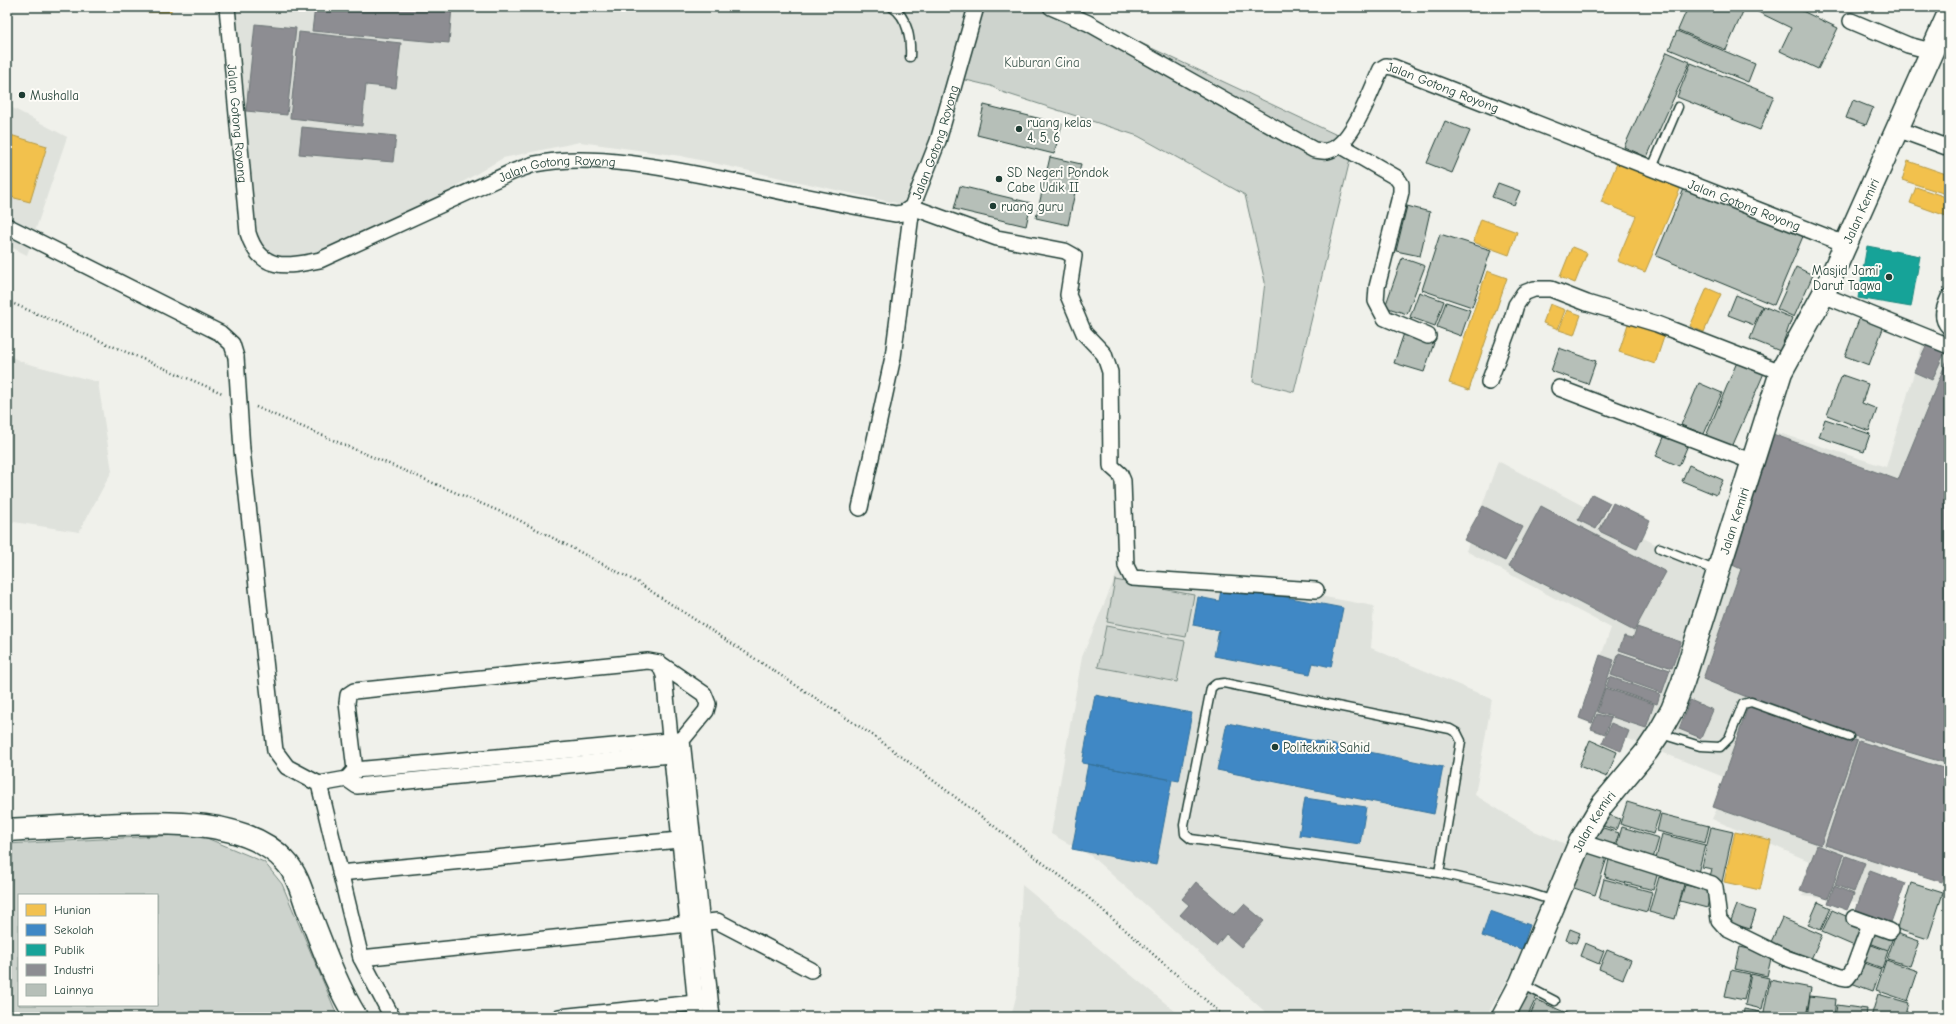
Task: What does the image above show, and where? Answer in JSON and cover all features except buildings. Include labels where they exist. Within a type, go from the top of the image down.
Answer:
[{"type":"street","name":"Jalan Gotong Royong","points":[[227,7],[248,233],[252,246],[260,256],[272,264],[293,266],[320,260],[512,172],[534,165],[557,161],[614,163],[704,175],[895,214],[903,213],[912,207],[938,141],[976,7]]},
{"type":"street","points":[[1051,7],[1088,23],[1314,150],[1327,151],[1340,145],[1397,178],[1401,184],[1401,192],[1377,287],[1376,301],[1385,318],[1428,336]]},
{"type":"street","name":"Jalan Kemiri","points":[[1503,1017],[1521,983],[1580,842],[1602,804],[1647,751],[1672,710],[1683,682],[1780,372],[1823,295],[1949,13]]},
{"type":"street","points":[[1851,21],[1908,45],[1932,51]]},
{"type":"street","name":"Jalan Gotong Royong","points":[[1340,145],[1351,132],[1381,69],[1386,66],[1393,66],[1845,244]]},
{"type":"street","points":[[1897,129],[1949,148]]},
{"type":"street","points":[[860,508],[892,357],[912,207],[997,238],[1064,251],[1074,256],[1068,295],[1084,333],[1106,358],[1110,372],[1111,466],[1120,474],[1123,482],[1126,566],[1132,578],[1316,590]]},
{"type":"street","points":[[7,226],[220,333],[232,344],[236,357],[242,450],[276,751],[287,767],[319,784],[351,774]]},
{"type":"street","points":[[1489,382],[1516,305],[1524,293],[1534,288],[1551,289],[1587,303],[1657,324],[1780,372]]},
{"type":"street","points":[[1823,295],[1949,346]]},
{"type":"street","points":[[1949,297],[1943,313],[1944,322],[1949,327]]},
{"type":"street","points":[[1559,388],[1753,462]]},
{"type":"street","points":[[648,661],[659,663],[704,694],[708,704],[706,711],[676,748],[357,786],[351,774],[347,703],[348,695],[354,691],[648,661]]},
{"type":"street","points":[[659,663],[664,675],[676,748],[687,839],[701,1007],[712,1017]]},
{"type":"street","points":[[319,784],[361,958],[392,1017]]},
{"type":"street","points":[[7,830],[143,823],[180,823],[211,826],[247,836],[266,846],[285,861],[298,883],[345,999],[356,1017]]},
{"type":"street","points":[[7,838],[136,831],[172,831],[203,834],[239,844],[276,868],[289,890],[341,1017]]},
{"type":"street","points":[[340,873],[687,839]]},
{"type":"street","points":[[1580,842],[1712,884],[1715,887],[1719,920],[1727,929],[1786,958],[1841,977],[1847,978],[1853,970],[1870,924]]},
{"type":"street","points":[[1854,918],[1890,931]]},
{"type":"street","points":[[361,958],[694,922],[717,921],[724,923],[811,970]]},
{"type":"street","points":[[559,1017],[701,1007]]},
{"type":"lane","points":[[892,7],[906,26],[911,42],[910,57]]},
{"type":"lane","points":[[1652,168],[1678,107]]},
{"type":"lane","points":[[1660,548],[1718,572]]},
{"type":"lane","points":[[1439,873],[1461,741],[1457,733],[1450,729],[1224,683],[1216,684],[1211,688],[1184,825],[1185,834],[1191,839],[1439,873],[1529,893],[1556,902]]},
{"type":"lane","points":[[1659,733],[1700,746],[1720,747],[1729,738],[1743,704],[1751,702],[1849,737]]},
{"type":"lane","points":[[1521,983],[1555,1001]]},
{"type":"path","points":[[7,301],[224,393]]},
{"type":"path","points":[[252,406],[515,518],[644,586],[874,736],[1083,893],[1225,1017]]},
{"type":"shaded area","points":[[226,7],[968,7],[940,135],[905,205],[681,156],[580,142],[503,158],[336,258],[263,270]]},
{"type":"shaded area","points":[[7,105],[67,137],[27,255],[7,245]]},
{"type":"shaded area","points":[[1926,333],[1949,341],[1949,775],[1919,868],[1883,865],[1875,904],[1803,896],[1809,861],[1712,819],[1731,780],[1579,719],[1611,628],[1466,551],[1498,461],[1706,571],[1754,425],[1886,467]]},
{"type":"shaded area","points":[[7,355],[25,363],[98,382],[112,471],[79,532],[7,521]]},
{"type":"shaded area","name":"Politeknik Sahid","points":[[1119,568],[1259,585],[1374,606],[1371,648],[1492,699],[1475,795],[1532,830],[1568,845],[1518,961],[1486,1017],[1271,1017],[1091,856],[1051,834],[1082,657]]},
{"type":"shaded area","points":[[1022,885],[1182,1017],[1011,1017],[1017,993]]},
{"type":"green space","name":"Kuburan Cina","points":[[968,7],[1064,7],[1354,143],[1294,392],[1253,382],[1265,282],[1245,195],[1138,136],[1002,92],[991,86],[953,77]]},
{"type":"green space","points":[[1115,580],[1194,595],[1186,637],[1107,622]]},
{"type":"green space","points":[[1106,626],[1185,641],[1177,682],[1098,667]]},
{"type":"green space","points":[[197,834],[264,862],[282,884],[338,1017],[7,1017],[7,844]]},
{"type":"place","name":"Mushalla","points":[[22,95]]},
{"type":"place","name":"ruang kelas 4, 5, 6","points":[[1019,129]]},
{"type":"place","name":"SD Negeri Pondok Cabe Udik II","points":[[999,179]]},
{"type":"place","name":"ruang guru","points":[[993,206]]},
{"type":"place","name":"Masjid Jami' Darut Taqwa","points":[[1889,277]]},
{"type":"place","name":"Politeknik Sahid","points":[[1275,747]]}]
